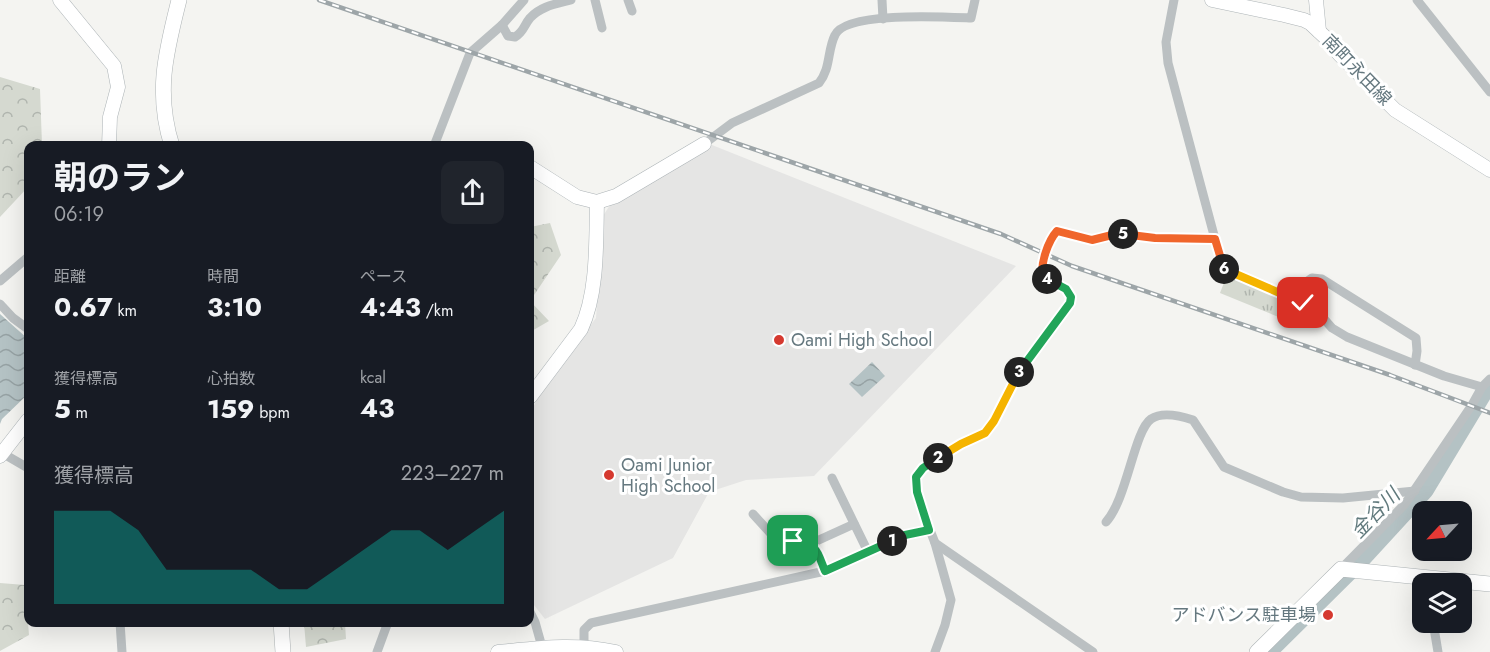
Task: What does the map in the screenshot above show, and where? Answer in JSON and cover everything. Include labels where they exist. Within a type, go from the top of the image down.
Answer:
[{"type":"main road","points":[[171,141],[164,106],[163,72],[179,0]]},
{"type":"main road","points":[[1257,652],[1341,569],[1412,578]]},
{"type":"main road","points":[[1472,583],[1490,584]]},
{"type":"main road","points":[[281,627],[283,652]]},
{"type":"street","points":[[60,0],[114,66],[118,87],[110,117],[109,141]]},
{"type":"street","points":[[436,141],[470,53],[502,25],[524,0]]},
{"type":"street","points":[[502,25],[508,36],[515,37],[523,32],[528,20],[540,9],[571,0]]},
{"type":"street","points":[[595,0],[602,28]]},
{"type":"street","points":[[628,0],[632,11]]},
{"type":"street","points":[[882,0],[883,19]]},
{"type":"street","points":[[534,170],[577,197],[597,202],[616,196],[704,144],[732,123],[819,83],[826,75],[835,34],[840,28],[852,24],[913,15],[971,18],[975,0]]},
{"type":"street","points":[[1174,0],[1166,42],[1168,63],[1223,269],[1317,311],[1332,328],[1347,338],[1415,365],[1482,387]]},
{"type":"street","name":"南町永田線","points":[[1212,0],[1304,20],[1320,31],[1395,110],[1490,171]]},
{"type":"street","points":[[1316,0],[1320,31]]},
{"type":"street","points":[[1417,0],[1490,92]]},
{"type":"street","points":[[534,392],[584,322],[590,297],[596,249],[597,202]]},
{"type":"street","points":[[935,652],[951,600],[917,492],[916,477],[923,468],[944,454],[985,433],[994,421],[1025,362],[1070,303],[1071,297],[1066,289],[1043,277],[1042,270],[1051,238],[1057,231],[1092,240],[1116,234],[1155,238],[1215,239]]},
{"type":"street","points":[[0,281],[24,260]]},
{"type":"street","points":[[1290,298],[1312,278],[1322,279],[1416,338],[1415,365]]},
{"type":"street","points":[[0,304],[24,326]]},
{"type":"street","points":[[1341,569],[1405,504],[1482,387],[1490,379]]},
{"type":"street","points":[[1106,522],[1119,502],[1143,429],[1152,419],[1163,415],[1193,420],[1224,467],[1301,498],[1343,498],[1415,491]]},
{"type":"street","points":[[24,425],[1,454],[24,466]]},
{"type":"street","points":[[832,478],[868,552]]},
{"type":"street","points":[[753,514],[773,536],[810,544],[816,550],[825,571]]},
{"type":"street","points":[[810,544],[854,524]]},
{"type":"street","points":[[584,646],[584,630],[591,623],[825,571],[905,535],[929,530]]},
{"type":"street","points":[[934,543],[1093,652]]},
{"type":"street","points":[[534,620],[542,647]]},
{"type":"street","points":[[120,627],[122,652]]},
{"type":"street","points":[[379,649],[386,627]]},
{"type":"street","points":[[1435,633],[1438,652]]},
{"type":"street","points":[[498,652],[542,647],[584,646],[616,652]]},
{"type":"shaded area","name":"Oami High School","points":[[712,145],[1016,266],[814,476],[746,480],[709,492],[673,558],[545,619],[534,605],[534,406],[545,385],[596,318],[603,216],[610,205]]},
{"type":"green space","points":[[0,77],[40,89],[42,141],[24,141],[24,191],[0,217]]},
{"type":"green space","points":[[550,223],[561,255],[534,295],[534,226]]},
{"type":"green space","points":[[1227,275],[1300,306],[1293,323],[1220,293]]},
{"type":"green space","points":[[534,305],[549,321],[534,330]]},
{"type":"green space","points":[[0,583],[24,585],[24,627],[28,627],[29,635],[0,651]]},
{"type":"green space","points":[[304,627],[345,627],[346,639],[306,647]]},
{"type":"water","points":[[0,314],[24,335],[24,398],[2,419],[0,424]]},
{"type":"water","points":[[872,362],[885,376],[862,397],[849,384]]},
{"type":"waterway","name":"金谷川","points":[[1270,652],[1360,563],[1426,491],[1490,387]]},
{"type":"railway","points":[[319,0],[1001,234],[1072,266],[1390,375],[1490,413]]},
{"type":"place","name":"Oami High School","points":[[779,340]]},
{"type":"place","name":"Oami Junior High School","points":[[609,475]]},
{"type":"place","name":"アドバンス駐車場","points":[[1328,615]]},
{"type":"route","points":[[793,541],[810,544],[816,550],[825,571],[905,535],[929,530],[917,492],[916,477],[923,468],[944,454],[985,433],[994,421],[1025,362],[1070,303],[1071,297],[1066,289],[1043,277],[1042,270],[1051,238],[1057,231],[1092,240],[1116,234],[1155,238],[1215,239],[1223,269],[1303,303]]}]
